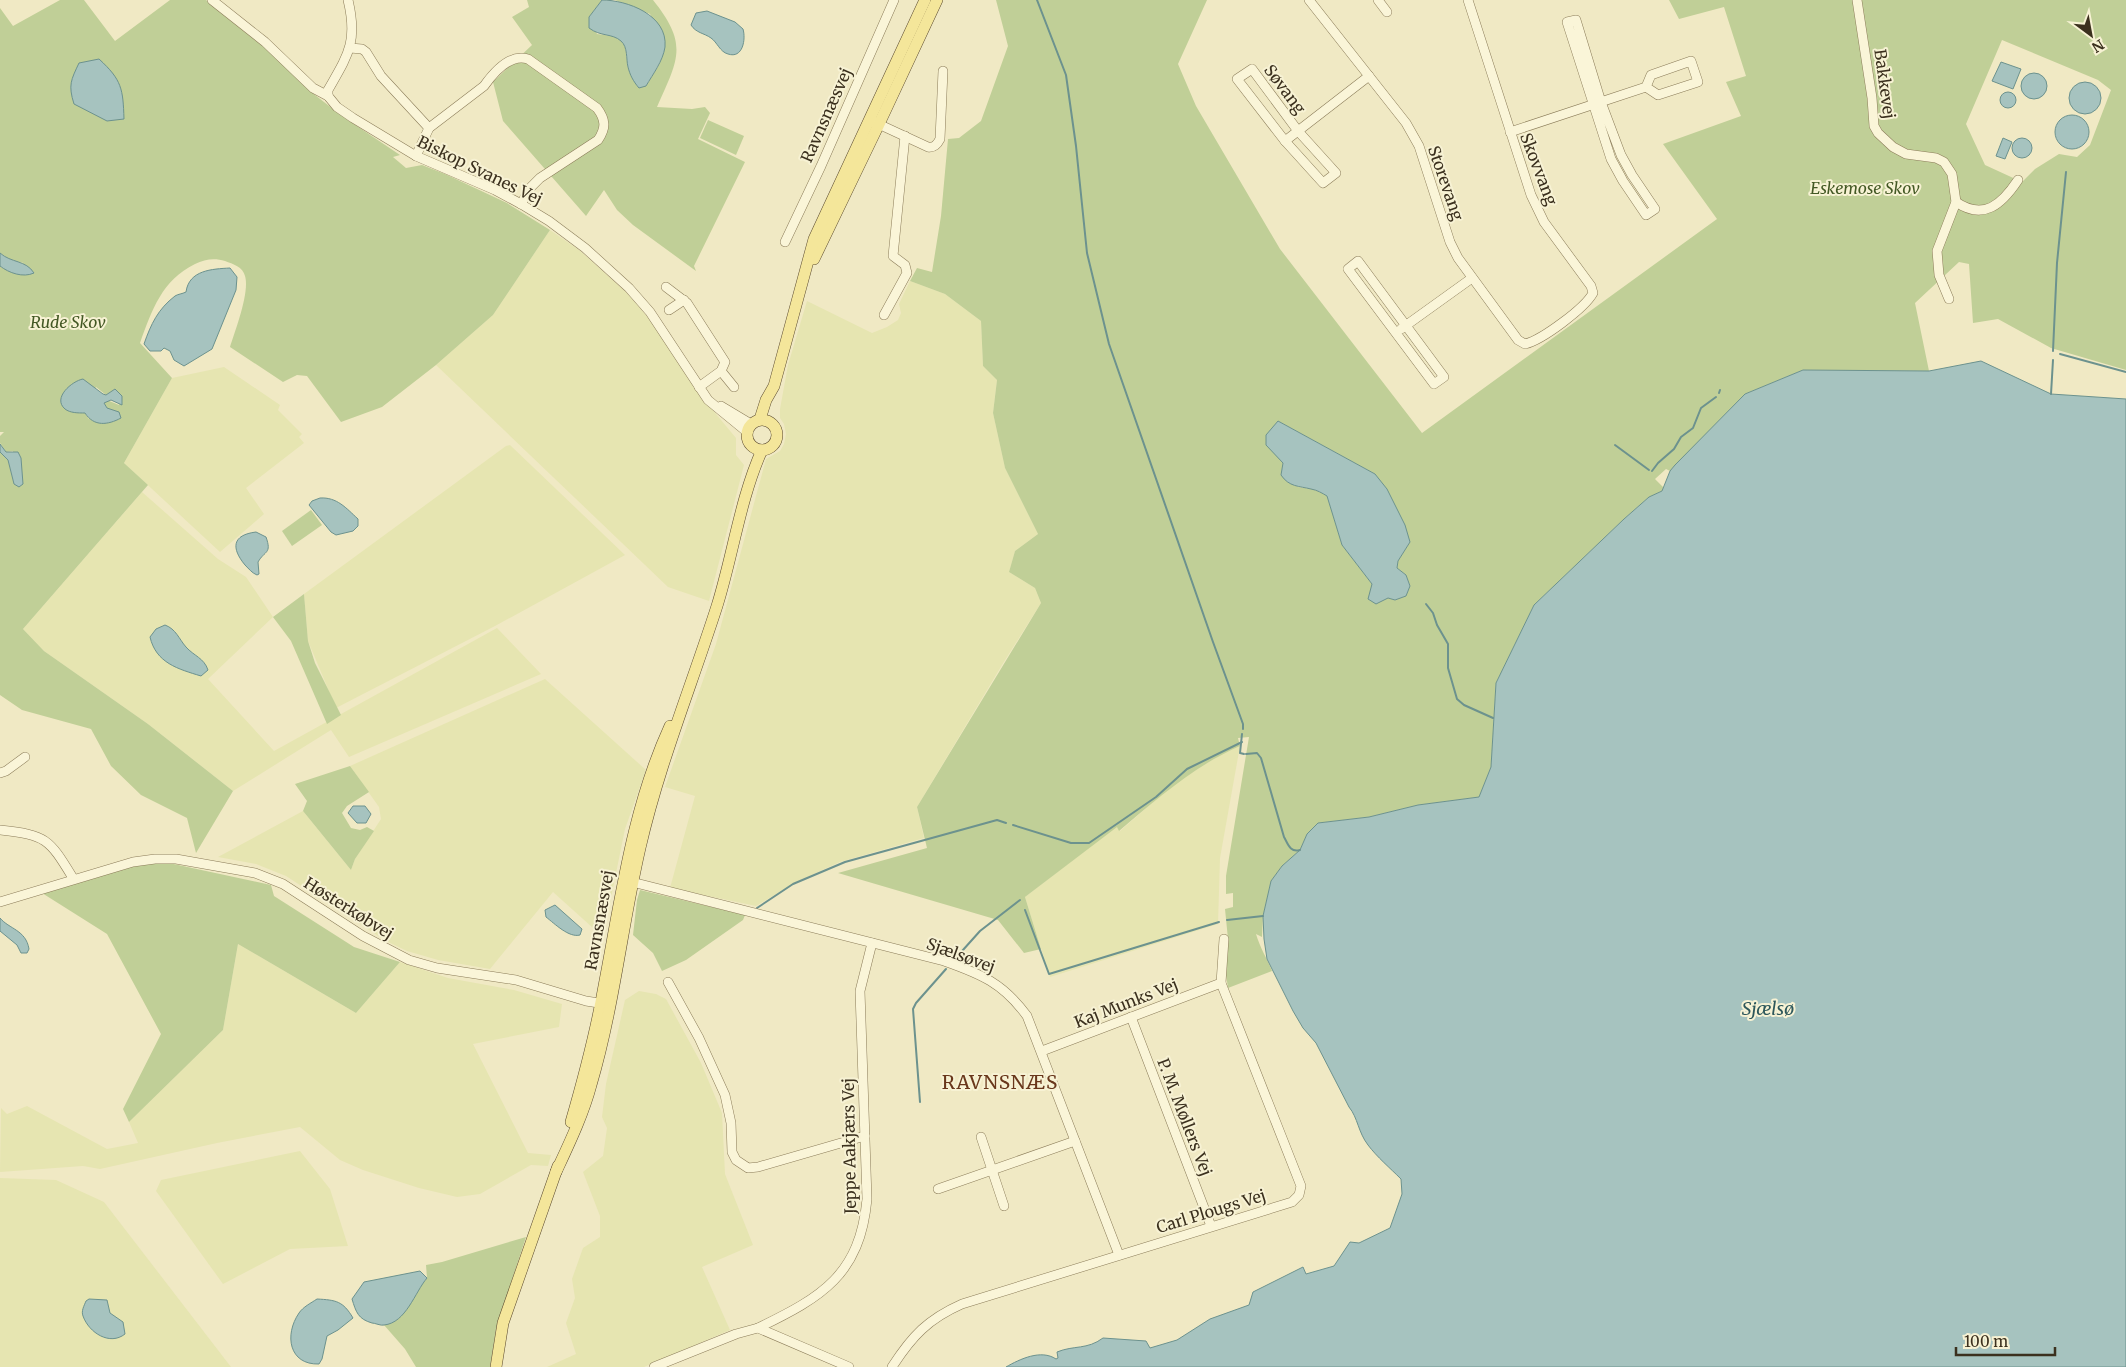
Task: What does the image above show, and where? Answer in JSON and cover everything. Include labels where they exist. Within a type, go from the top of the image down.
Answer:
[{"type":"main road","points":[[874,123],[925,0]]},
{"type":"main road","points":[[757,424],[776,428],[777,436],[774,444],[758,449],[748,441],[774,386],[814,240],[937,0]]},
{"type":"main road","name":"Ravnsnæsvej","points":[[496,1367],[503,1323],[556,1172],[605,1004],[628,880],[690,679],[721,593],[758,449]]},
{"type":"street","name":"Biskop Svanes Vej","points":[[212,0],[265,42],[313,88],[328,96],[337,107],[353,118],[416,156],[496,190],[549,221],[585,248],[629,288],[664,332],[706,396],[757,424]]},
{"type":"street","points":[[328,96],[328,90],[350,48],[353,21],[348,0]]},
{"type":"street","name":"Ravnsnæsvej","points":[[785,242],[821,166],[894,0]]},
{"type":"street","name":"Storevang","points":[[1309,0],[1406,123],[1419,146],[1450,242],[1458,258],[1518,340],[1525,344],[1533,342],[1560,323]]},
{"type":"street","points":[[1378,0],[1388,12]]},
{"type":"street","name":"Skovvang","points":[[1468,0],[1531,195],[1544,222],[1591,286],[1593,294],[1589,301],[1560,323]]},
{"type":"street","name":"Bakkevej","points":[[1857,0],[1872,98],[1874,126],[1884,139],[1906,154],[1936,158],[1944,162],[1952,174],[1956,202],[1952,216],[1942,234],[1937,252],[1939,275],[1949,298]]},
{"type":"street","points":[[1597,104],[1576,20],[1567,22],[1597,104],[1621,155],[1655,209],[1646,215],[1622,181],[1611,159],[1597,104]]},
{"type":"street","points":[[350,48],[362,49],[366,52],[381,76],[429,128]]},
{"type":"street","points":[[416,156],[429,128],[484,86],[490,77],[512,58],[520,56],[528,59],[597,108],[602,115],[604,124],[603,132],[598,140],[540,178],[520,204]]},
{"type":"street","points":[[1510,132],[1646,87],[1651,75],[1691,61],[1698,82],[1658,95],[1646,87]]},
{"type":"street","name":"Søvang","points":[[1252,69],[1298,131],[1336,173],[1323,184],[1285,141],[1237,79],[1252,69]]},
{"type":"street","points":[[874,123],[928,147],[933,148],[937,145],[940,139],[943,71]]},
{"type":"street","name":"Søvang","points":[[1285,141],[1370,76]]},
{"type":"street","points":[[884,315],[906,273],[905,265],[893,256],[905,136]]},
{"type":"street","points":[[1956,202],[1975,212],[1986,209],[2008,197],[2018,180]]},
{"type":"street","points":[[1358,261],[1405,325],[1444,377],[1434,384],[1348,269],[1358,261]]},
{"type":"street","points":[[1395,333],[1472,278]]},
{"type":"street","points":[[666,287],[687,303],[725,362],[721,371],[699,386]]},
{"type":"street","points":[[669,310],[684,300]]},
{"type":"street","points":[[721,371],[734,387]]},
{"type":"street","points":[[0,773],[25,758]]},
{"type":"street","points":[[0,830],[28,833],[42,838],[54,848],[73,878]]},
{"type":"street","name":"Høsterkøbvej","points":[[0,902],[73,878],[132,862],[176,859],[255,873],[283,884],[363,936],[409,960],[438,968],[516,980],[586,1002],[605,1004]]},
{"type":"street","name":"Sjælsøvej","points":[[628,880],[944,961],[978,973],[997,984],[1014,999],[1027,1016],[1119,1255]]},
{"type":"street","name":"Carl Plougs Vej","points":[[892,1367],[916,1334],[929,1321],[962,1304],[1292,1202],[1299,1196],[1301,1186],[1221,983],[1224,939]]},
{"type":"street","name":"Jeppe Aakjærs Vej","points":[[654,1367],[736,1334],[758,1328],[811,1300],[837,1277],[851,1259],[865,1221],[867,1199],[860,991],[872,943]]},
{"type":"street","points":[[668,982],[699,1038],[725,1095],[731,1122],[732,1152],[736,1160],[741,1164],[748,1168],[758,1167],[865,1136]]},
{"type":"street","name":"Kaj Munks Vej","points":[[1042,1051],[1221,983]]},
{"type":"street","name":"P. M. Møllers Vej","points":[[1131,1017],[1211,1226]]},
{"type":"street","points":[[981,1137],[1004,1206]]},
{"type":"street","points":[[938,1189],[1075,1141]]},
{"type":"street","points":[[758,1328],[849,1367]]},
{"type":"green space","name":"Rude Skov","points":[[60,0],[84,0],[115,41],[170,0],[206,0],[264,47],[315,95],[342,116],[400,155],[393,157],[406,168],[422,165],[445,174],[507,203],[550,230],[493,315],[436,365],[382,407],[341,422],[307,376],[297,375],[283,382],[230,347],[241,312],[246,283],[244,273],[237,266],[218,260],[199,262],[174,278],[160,297],[140,343],[172,378],[124,463],[148,485],[23,629],[44,651],[148,724],[233,791],[196,853],[187,818],[141,795],[111,766],[91,729],[22,710],[0,695],[0,452],[8,460],[14,484],[13,451],[6,452],[0,443],[0,436],[4,432],[0,432],[0,266],[2,268],[24,263],[11,261],[0,253],[0,8],[13,26]],"holes":[[[96,387],[106,395],[115,389],[119,405],[107,400],[104,403],[107,408],[89,419],[85,413]]]},
{"type":"green space","points":[[527,0],[602,0],[589,17],[597,34],[620,39],[625,45],[628,68],[646,86],[659,65],[665,47],[650,14],[615,0],[653,0],[664,16],[672,29],[676,41],[676,52],[670,76],[657,107],[692,109],[705,107],[710,113],[698,139],[745,162],[694,266],[696,271],[633,225],[617,210],[604,190],[586,216],[503,121],[493,82],[532,45],[512,17],[529,7]]},
{"type":"green space","name":"Eskemose Skov","points":[[996,0],[1207,0],[1178,64],[1196,106],[1280,249],[1422,433],[1717,219],[1663,144],[1741,116],[1726,82],[1746,76],[1724,7],[1679,19],[1669,0],[2126,0],[2126,370],[2051,348],[1998,319],[1973,323],[1969,264],[1959,262],[1915,303],[1929,371],[1803,370],[1745,394],[1670,471],[1666,469],[1655,479],[1664,488],[1662,491],[1649,497],[1624,519],[1534,605],[1496,683],[1491,767],[1479,797],[1418,805],[1369,817],[1318,823],[1307,834],[1300,850],[1282,866],[1271,881],[1263,916],[1262,937],[1256,934],[1272,971],[1228,988],[1225,968],[1228,939],[1225,909],[1233,907],[1233,893],[1226,894],[1226,876],[1249,737],[1238,738],[1240,746],[1192,773],[1119,831],[1117,827],[1025,897],[1041,949],[1024,953],[998,920],[838,873],[927,848],[917,807],[1041,603],[1035,588],[1009,572],[1015,551],[1038,534],[1005,468],[993,413],[997,380],[983,366],[981,321],[945,294],[910,281],[917,268],[932,272],[941,216],[948,139],[959,138],[981,121],[1008,46]],"holes":[[[2002,40],[2098,80],[2111,90],[2090,145],[2077,157],[2059,154],[2035,169],[2022,182],[1985,165],[1966,124]],[[1278,421],[1375,474],[1410,542],[1398,561],[1397,568],[1406,575],[1410,586],[1406,596],[1395,600],[1388,598],[1372,584],[1342,545],[1327,495],[1313,489],[1298,487],[1281,475],[1283,463]]]},
{"type":"green space","points":[[708,120],[744,136],[736,155],[700,138]]},
{"type":"green space","points":[[550,230],[579,250],[627,293],[655,326],[701,396],[736,438],[736,455],[744,465],[709,601],[668,587],[436,365],[493,315]]},
{"type":"green space","points":[[910,281],[945,294],[981,321],[983,366],[997,380],[993,413],[1005,468],[1038,534],[1015,551],[1009,572],[1035,588],[1041,603],[917,807],[924,838],[840,862],[796,882],[756,906],[670,888],[695,796],[665,787],[716,644],[766,459],[780,451],[784,444],[786,434],[784,424],[780,418],[780,409],[788,365],[807,301],[872,333],[898,320],[901,313],[899,304]]},
{"type":"green space","points":[[224,367],[280,405],[278,410],[302,434],[299,437],[304,443],[246,488],[264,514],[220,552],[124,463],[172,378]]},
{"type":"green space","points":[[510,445],[625,555],[495,626],[336,708],[308,641],[304,594],[506,446]]},
{"type":"green space","points":[[142,492],[218,559],[246,577],[273,617],[208,679],[274,751],[497,628],[541,674],[349,757],[331,730],[233,791],[148,724],[44,651],[23,629]]},
{"type":"green space","points":[[311,510],[322,525],[292,546],[282,531]]},
{"type":"green space","points":[[304,594],[308,641],[315,663],[341,715],[327,724],[291,641],[273,617]]},
{"type":"green space","points":[[545,679],[646,770],[625,829],[603,937],[553,892],[490,969],[438,960],[407,951],[386,941],[286,876],[256,864],[218,857],[303,811],[351,870],[355,859],[381,819],[379,807],[350,766]]},
{"type":"green space","points":[[1240,746],[1220,858],[1218,924],[1050,977],[1025,897],[1117,826],[1120,831],[1175,783],[1222,754]]},
{"type":"green space","points":[[350,766],[369,792],[347,806],[342,813],[351,828],[360,830],[367,827],[374,831],[355,859],[351,870],[303,811],[307,801],[295,784]]},
{"type":"green space","points":[[155,860],[271,885],[274,896],[354,947],[400,962],[356,1013],[238,944],[223,1030],[129,1122],[123,1109],[161,1034],[107,934],[42,893]]},
{"type":"green space","points":[[640,890],[745,915],[743,920],[686,960],[662,971],[653,953],[633,935]]},
{"type":"green space","points":[[238,944],[356,1013],[400,962],[448,978],[514,990],[562,1004],[559,1027],[473,1044],[528,1153],[551,1155],[548,1166],[531,1165],[480,1194],[457,1197],[419,1188],[363,1170],[340,1160],[300,1127],[100,1169],[83,1166],[0,1172],[1,1108],[7,1114],[27,1106],[107,1149],[138,1143],[129,1122],[223,1030]]},
{"type":"green space","points":[[639,991],[656,994],[666,999],[701,1063],[722,1113],[725,1174],[753,1245],[702,1267],[730,1330],[644,1367],[547,1367],[576,1354],[566,1323],[575,1298],[572,1279],[583,1248],[600,1237],[600,1216],[583,1172],[603,1156],[607,1128],[602,1117],[606,1084],[625,1000]]},
{"type":"green space","points":[[300,1151],[330,1189],[348,1246],[290,1249],[223,1284],[156,1191],[161,1180]]},
{"type":"green space","points":[[0,1178],[56,1180],[104,1202],[231,1367],[0,1367]]},
{"type":"green space","points":[[526,1237],[496,1329],[490,1367],[416,1367],[405,1349],[384,1325],[400,1315],[410,1304],[427,1278],[426,1265]]},
{"type":"water","points":[[602,0],[634,6],[653,18],[660,26],[664,36],[664,52],[646,86],[639,88],[632,78],[628,67],[626,50],[621,41],[589,28],[589,17]]},
{"type":"water","points":[[707,11],[735,22],[743,29],[744,43],[737,54],[725,53],[711,38],[693,28],[691,25],[696,13]]},
{"type":"water","points":[[99,59],[107,66],[120,86],[124,119],[107,121],[74,104],[71,83],[79,63]]},
{"type":"water","points":[[2001,62],[2021,69],[2013,89],[1992,81]]},
{"type":"water","points":[[2034,73],[2043,77],[2047,86],[2043,95],[2034,99],[2025,95],[2021,86],[2025,77]]},
{"type":"water","points":[[2085,82],[2097,86],[2101,98],[2097,110],[2085,114],[2073,110],[2069,98],[2073,86]]},
{"type":"water","points":[[2008,92],[2014,94],[2016,100],[2014,106],[2008,108],[2002,106],[2000,100],[2002,94]]},
{"type":"water","points":[[2072,115],[2079,116],[2084,120],[2088,125],[2088,139],[2084,144],[2079,148],[2072,149],[2065,148],[2060,144],[2056,139],[2055,132],[2056,125],[2060,120],[2065,116]]},
{"type":"water","points":[[2003,138],[2012,142],[2005,159],[1996,156]]},
{"type":"water","points":[[2022,138],[2029,141],[2032,148],[2029,155],[2022,158],[2015,155],[2012,148],[2015,141]]},
{"type":"water","points":[[0,253],[9,259],[27,266],[34,273],[21,275],[4,269],[0,266]]},
{"type":"water","points":[[230,268],[237,277],[236,290],[212,349],[184,366],[174,360],[170,351],[164,348],[161,351],[150,351],[144,344],[152,323],[164,306],[175,296],[186,292],[188,285],[196,275],[209,270]]},
{"type":"water","name":"Sjælsø","points":[[1981,361],[2051,394],[2126,399],[2126,1367],[1006,1367],[1024,1358],[1037,1355],[1050,1356],[1056,1359],[1058,1358],[1057,1352],[1086,1346],[1103,1338],[1146,1341],[1150,1348],[1177,1340],[1210,1319],[1249,1305],[1253,1292],[1303,1267],[1306,1274],[1334,1266],[1350,1242],[1359,1243],[1390,1228],[1402,1194],[1401,1179],[1368,1145],[1316,1043],[1303,1028],[1293,1011],[1267,959],[1263,916],[1271,881],[1282,866],[1300,850],[1307,834],[1318,823],[1369,817],[1418,805],[1479,797],[1491,767],[1496,683],[1534,605],[1624,519],[1649,497],[1662,491],[1670,471],[1675,465],[1745,394],[1803,370],[1929,371]]},
{"type":"water","points":[[83,379],[103,394],[106,395],[115,389],[122,396],[122,405],[111,400],[104,403],[107,408],[119,412],[121,418],[111,422],[97,423],[85,413],[72,412],[65,409],[62,405],[62,395],[69,386]]},
{"type":"water","points":[[1278,421],[1375,474],[1387,489],[1405,525],[1410,542],[1398,561],[1397,568],[1406,575],[1410,586],[1406,596],[1395,600],[1388,598],[1376,604],[1368,599],[1372,584],[1342,545],[1327,496],[1315,490],[1291,484],[1281,475],[1283,463],[1266,445],[1266,435]]},
{"type":"water","points":[[0,444],[6,452],[18,452],[21,458],[23,484],[19,487],[14,484],[8,460],[0,452]]},
{"type":"water","points":[[320,498],[331,499],[341,504],[358,519],[358,526],[353,531],[336,535],[331,532],[309,505],[312,501]]},
{"type":"water","points":[[256,532],[266,537],[268,546],[267,551],[258,562],[259,574],[257,575],[240,559],[236,548],[238,539]]},
{"type":"water","points":[[165,625],[172,629],[186,647],[204,663],[208,670],[201,676],[169,664],[157,653],[150,637],[156,629]]},
{"type":"water","points":[[353,806],[365,806],[371,814],[366,823],[357,823],[348,813]]},
{"type":"water","points":[[555,905],[582,929],[580,935],[567,932],[546,917],[545,910]]},
{"type":"water","points":[[0,918],[21,934],[29,949],[27,953],[21,953],[17,945],[0,931]]},
{"type":"water","points":[[420,1271],[427,1278],[398,1319],[392,1323],[381,1325],[367,1321],[358,1314],[352,1299],[364,1282]]},
{"type":"water","points":[[89,1299],[107,1300],[110,1313],[123,1322],[125,1334],[113,1339],[107,1338],[90,1328],[82,1312],[86,1301]]},
{"type":"water","points":[[317,1299],[338,1302],[346,1308],[353,1318],[327,1336],[322,1359],[319,1364],[301,1360],[292,1347],[291,1339],[294,1322],[299,1313]]},
{"type":"waterway","points":[[1037,0],[1066,75],[1076,146],[1087,253],[1109,344],[1243,724],[1243,729]]},
{"type":"waterway","points":[[2053,351],[2057,263],[2066,172]]},
{"type":"waterway","points":[[2060,354],[2126,372]]},
{"type":"waterway","points":[[2051,394],[2053,360]]},
{"type":"waterway","points":[[1652,471],[1674,449],[1681,437],[1693,428],[1701,408],[1716,397]]},
{"type":"waterway","points":[[1615,445],[1649,470]]},
{"type":"waterway","points":[[1426,604],[1433,613],[1437,625],[1448,644],[1448,668],[1457,699],[1464,705],[1493,718]]},
{"type":"waterway","points":[[1242,734],[1240,753],[1244,754]]},
{"type":"waterway","points":[[1013,825],[1071,843],[1089,843],[1156,797],[1187,769],[1242,742]]},
{"type":"waterway","points":[[1246,754],[1257,753],[1261,758],[1284,837],[1292,849],[1300,850]]},
{"type":"waterway","points":[[757,908],[793,884],[845,862],[997,820],[1006,823]]},
{"type":"waterway","points":[[954,960],[980,931],[1020,900]]},
{"type":"waterway","points":[[1025,910],[1049,974],[1219,922]]},
{"type":"waterway","points":[[1227,920],[1263,916]]},
{"type":"waterway","points":[[920,1102],[913,1009],[916,1003],[946,969]]},
{"type":"district","name":"RAVNSNÆS","points":[[1000,1082]]}]
